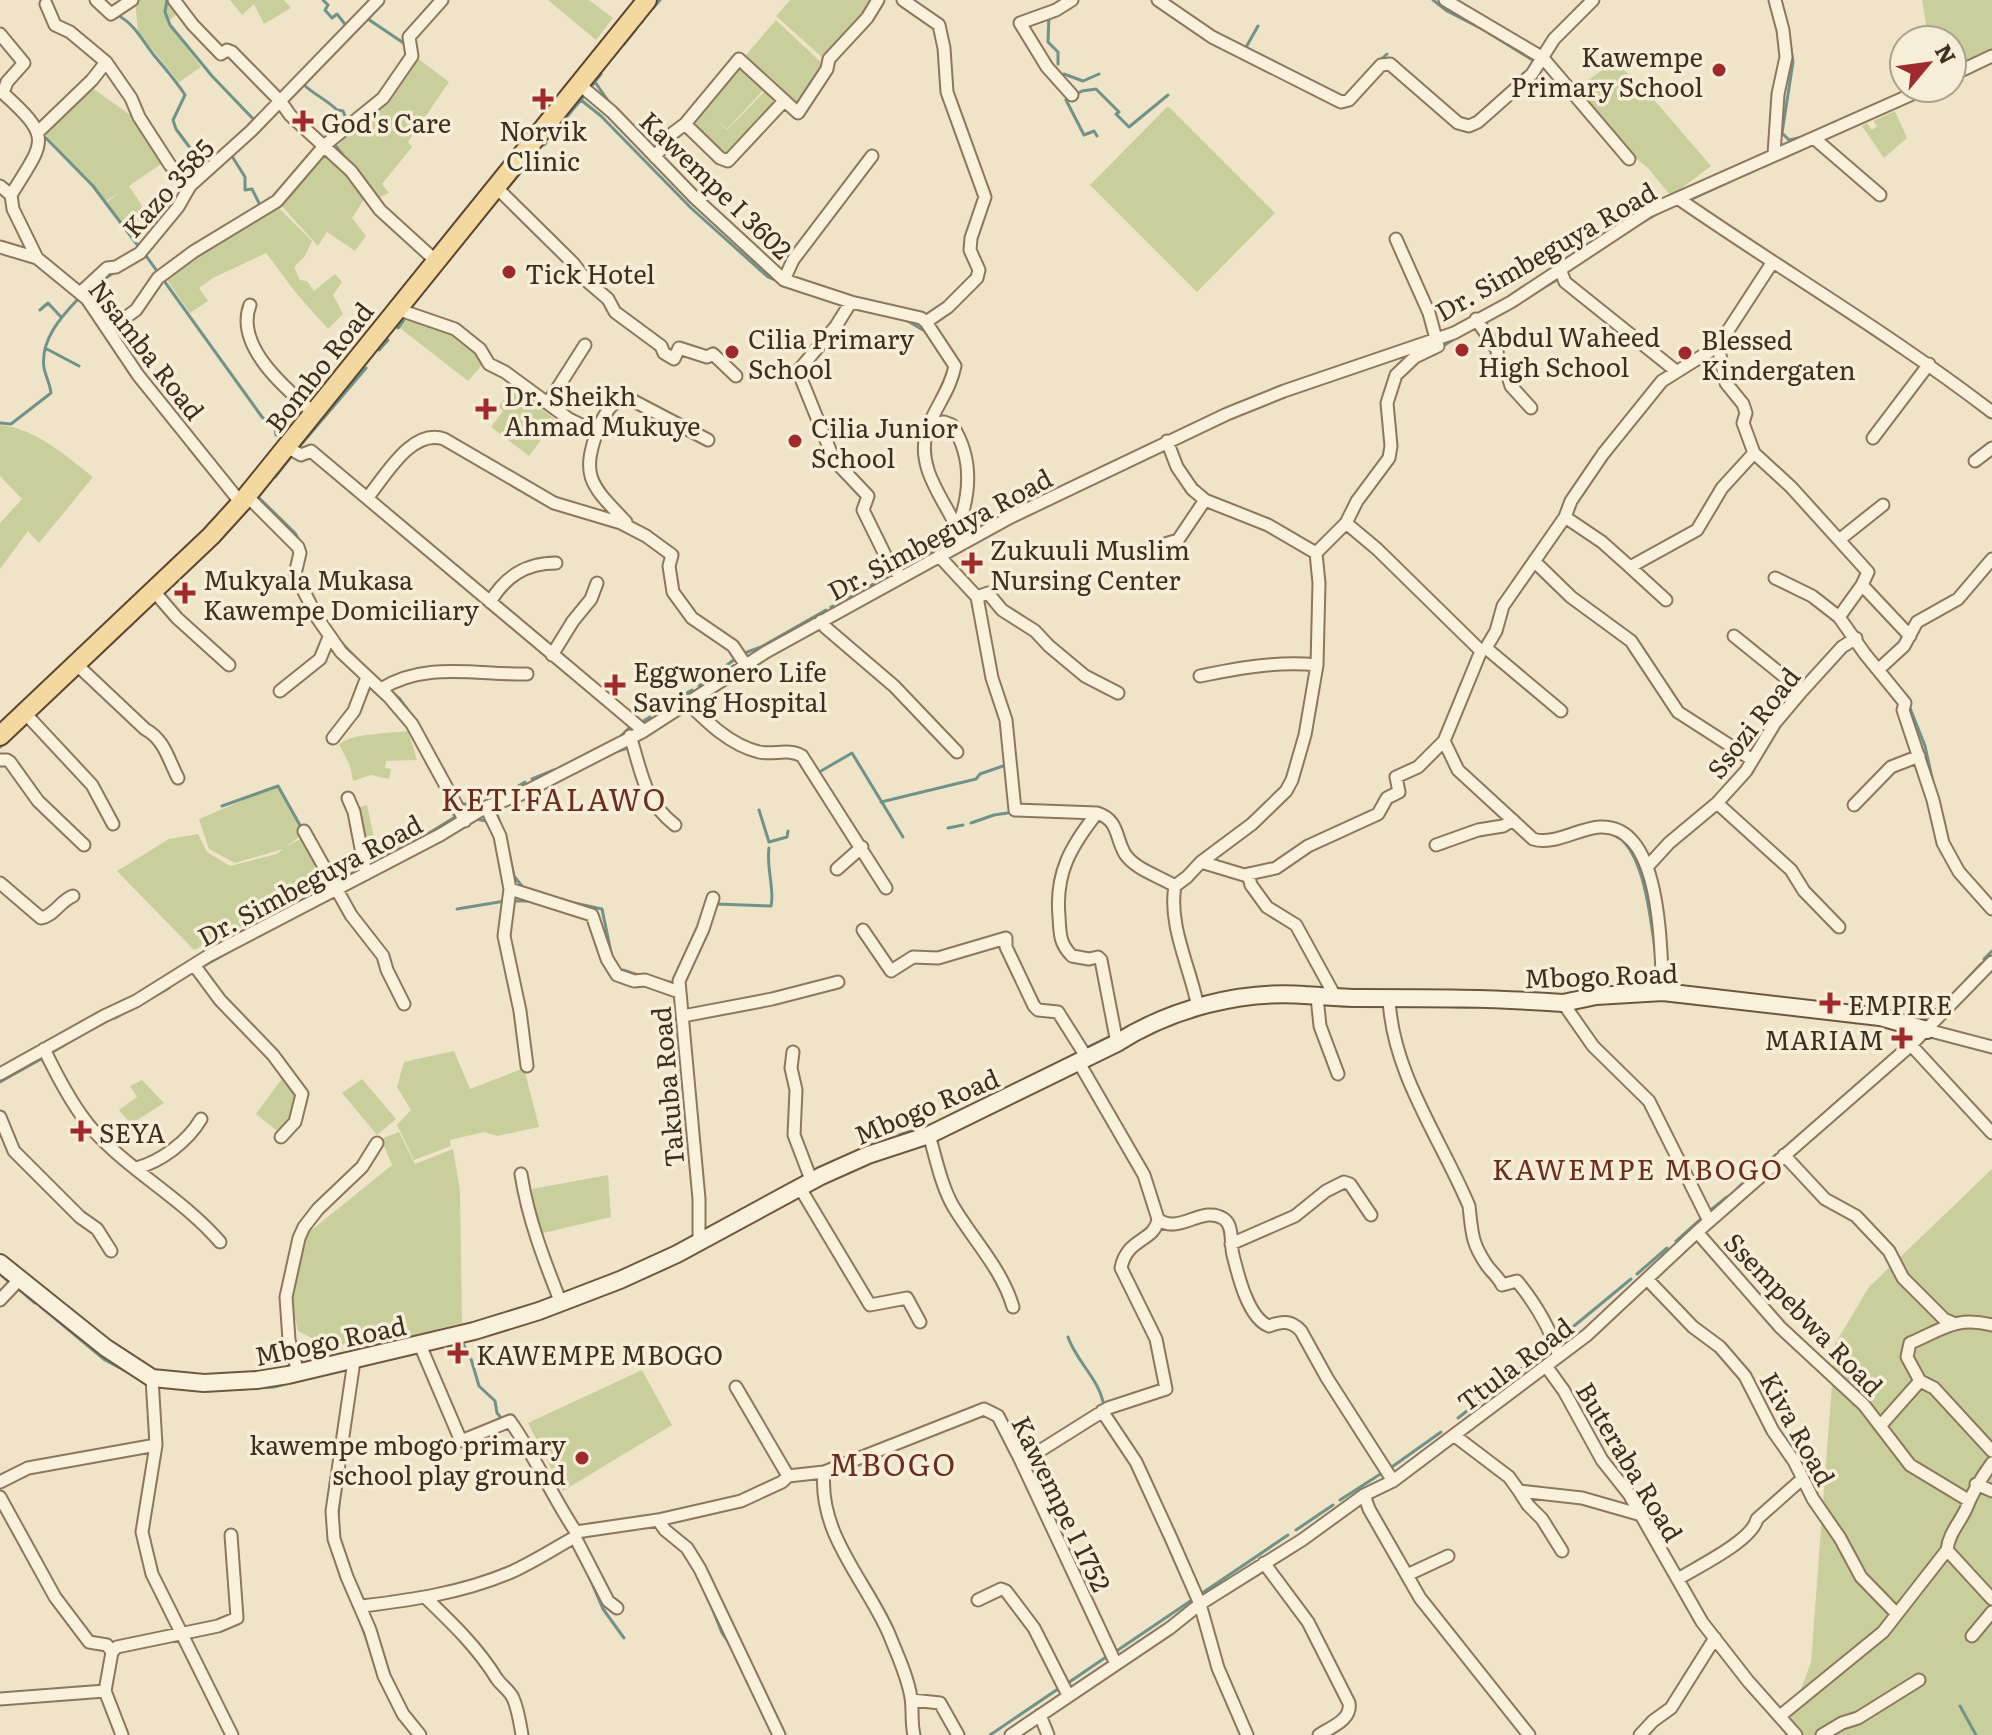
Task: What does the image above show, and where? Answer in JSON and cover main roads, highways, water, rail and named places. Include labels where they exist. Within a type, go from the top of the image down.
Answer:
[{"type":"main road","name":"Bombo Road","points":[[0,736],[211,536],[244,499],[300,451],[314,413],[647,0]]},
{"type":"waterway","points":[[167,0],[165,12],[170,25],[212,76],[256,122]]},
{"type":"waterway","points":[[323,0],[328,5],[325,10],[332,18],[337,14],[348,28]]},
{"type":"waterway","points":[[653,8],[660,0]]},
{"type":"waterway","points":[[1433,0],[1534,61]]},
{"type":"waterway","points":[[1049,14],[1048,42],[1058,52],[1058,64]]},
{"type":"waterway","points":[[117,15],[133,27],[185,95],[173,120],[176,129],[205,168]]},
{"type":"waterway","points":[[286,102],[367,19]]},
{"type":"waterway","points":[[368,19],[405,44]]},
{"type":"waterway","points":[[1245,49],[1258,26]]},
{"type":"waterway","points":[[624,44],[636,29]]},
{"type":"waterway","points":[[1788,31],[1793,62],[1782,133],[1789,140],[1803,137]]},
{"type":"waterway","points":[[1369,70],[1387,54]]},
{"type":"waterway","points":[[589,89],[601,74]]},
{"type":"waterway","points":[[1064,74],[1083,81],[1099,74]]},
{"type":"waterway","points":[[595,82],[611,105]]},
{"type":"waterway","points":[[304,85],[337,110],[343,111],[347,121]]},
{"type":"waterway","points":[[1097,136],[1094,131],[1084,135],[1066,100],[1082,91],[1096,89],[1129,127],[1168,95]]},
{"type":"waterway","points":[[549,138],[585,95]]},
{"type":"waterway","points":[[581,100],[601,116],[691,208],[768,277],[795,289]]},
{"type":"waterway","points":[[46,138],[93,186],[139,247]]},
{"type":"waterway","points":[[337,141],[335,145],[345,158]]},
{"type":"waterway","points":[[230,153],[245,177],[245,190],[252,189],[260,205]]},
{"type":"waterway","points":[[506,190],[525,167]]},
{"type":"waterway","points":[[1690,200],[1733,180]]},
{"type":"waterway","points":[[473,230],[499,198]]},
{"type":"waterway","points":[[1629,230],[1660,212]]},
{"type":"waterway","points":[[1706,224],[1766,264]]},
{"type":"waterway","points":[[144,253],[262,417],[275,428],[276,435]]},
{"type":"waterway","points":[[43,257],[59,269]]},
{"type":"waterway","points":[[1775,257],[1796,270]]},
{"type":"waterway","points":[[1567,272],[1576,265]]},
{"type":"waterway","points":[[101,281],[115,272]]},
{"type":"waterway","points":[[1539,290],[1557,280]]},
{"type":"waterway","points":[[1815,283],[1832,294]]},
{"type":"waterway","points":[[0,423],[11,424],[51,393],[44,368],[45,348],[59,321],[78,299],[82,300]]},
{"type":"waterway","points":[[40,310],[48,303],[61,317]]},
{"type":"waterway","points":[[1849,318],[1899,352]]},
{"type":"waterway","points":[[398,328],[404,320]]},
{"type":"waterway","points":[[906,320],[923,330]]},
{"type":"waterway","points":[[1443,346],[1456,338]]},
{"type":"waterway","points":[[379,350],[388,340]]},
{"type":"waterway","points":[[45,348],[79,366]]},
{"type":"waterway","points":[[302,450],[299,447],[366,368]]},
{"type":"waterway","points":[[137,383],[157,407]]},
{"type":"waterway","points":[[189,448],[220,485]]},
{"type":"waterway","points":[[275,477],[290,458]]},
{"type":"waterway","points":[[257,498],[270,482]]},
{"type":"waterway","points":[[258,497],[295,533],[301,544]]},
{"type":"waterway","points":[[1800,504],[1827,534]]},
{"type":"waterway","points":[[966,533],[1006,514]]},
{"type":"waterway","points":[[938,548],[957,538]]},
{"type":"waterway","points":[[900,569],[932,551]]},
{"type":"waterway","points":[[868,587],[893,573]]},
{"type":"waterway","points":[[838,603],[864,590]]},
{"type":"waterway","points":[[742,654],[761,647],[826,610]]},
{"type":"waterway","points":[[338,639],[355,657]]},
{"type":"waterway","points":[[699,686],[735,659]]},
{"type":"waterway","points":[[390,690],[413,717]]},
{"type":"waterway","points":[[670,703],[692,690]]},
{"type":"waterway","points":[[1908,703],[1925,746],[1934,787]]},
{"type":"waterway","points":[[654,714],[664,707]]},
{"type":"waterway","points":[[640,723],[650,717]]},
{"type":"waterway","points":[[588,753],[620,737],[629,728]]},
{"type":"waterway","points":[[0,747],[6,742]]},
{"type":"waterway","points":[[615,752],[631,747]]},
{"type":"waterway","points":[[821,771],[852,753],[903,837]]},
{"type":"waterway","points":[[576,760],[581,757]]},
{"type":"waterway","points":[[1299,775],[1303,759]]},
{"type":"waterway","points":[[559,768],[569,763]]},
{"type":"waterway","points":[[881,802],[976,779],[980,774],[1003,766]]},
{"type":"waterway","points":[[532,779],[554,770]]},
{"type":"waterway","points":[[515,788],[525,782]]},
{"type":"waterway","points":[[222,806],[278,786],[301,827]]},
{"type":"waterway","points":[[413,843],[455,817],[442,789]]},
{"type":"waterway","points":[[492,799],[509,792]]},
{"type":"waterway","points":[[462,804],[482,804]]},
{"type":"waterway","points":[[500,823],[496,811],[506,806]]},
{"type":"waterway","points":[[759,810],[769,842],[787,837],[788,831]]},
{"type":"waterway","points":[[971,823],[1014,812]]},
{"type":"waterway","points":[[476,819],[486,821],[489,826]]},
{"type":"waterway","points":[[948,828],[963,825]]},
{"type":"waterway","points":[[1623,841],[1631,851],[1642,879],[1656,956]]},
{"type":"waterway","points":[[369,865],[406,846]]},
{"type":"waterway","points":[[716,904],[771,906],[769,848]]},
{"type":"waterway","points":[[508,849],[514,876],[524,889]]},
{"type":"waterway","points":[[340,879],[357,871]]},
{"type":"waterway","points":[[298,903],[329,884]]},
{"type":"waterway","points":[[457,909],[505,901]]},
{"type":"waterway","points":[[513,901],[532,901]]},
{"type":"waterway","points":[[565,901],[602,909],[612,957]]},
{"type":"waterway","points":[[370,930],[382,947]]},
{"type":"waterway","points":[[202,967],[230,951]]},
{"type":"waterway","points":[[1984,959],[1992,951]]},
{"type":"waterway","points":[[1966,980],[1981,964]]},
{"type":"waterway","points":[[623,970],[638,975]]},
{"type":"waterway","points":[[175,983],[194,971]]},
{"type":"waterway","points":[[1653,987],[1657,971]]},
{"type":"waterway","points":[[657,979],[677,984]]},
{"type":"waterway","points":[[141,1004],[169,988]]},
{"type":"waterway","points":[[1945,1001],[1956,992]]},
{"type":"waterway","points":[[1660,1000],[1724,1007]]},
{"type":"waterway","points":[[1918,1020],[1926,1019],[1944,1002]]},
{"type":"waterway","points":[[1456,1007],[1477,1007]]},
{"type":"waterway","points":[[115,1018],[131,1009]]},
{"type":"waterway","points":[[90,1030],[111,1019]]},
{"type":"waterway","points":[[51,1053],[81,1035]]},
{"type":"waterway","points":[[1084,1049],[1113,1035]]},
{"type":"waterway","points":[[1038,1073],[1077,1053]]},
{"type":"waterway","points":[[0,1082],[41,1059],[45,1063]]},
{"type":"waterway","points":[[1826,1112],[1859,1083]]},
{"type":"waterway","points":[[899,1135],[934,1124]]},
{"type":"waterway","points":[[1782,1150],[1793,1141]]},
{"type":"waterway","points":[[1751,1175],[1776,1155]]},
{"type":"waterway","points":[[1734,1192],[1745,1181]]},
{"type":"waterway","points":[[1712,1209],[1727,1197]]},
{"type":"waterway","points":[[1676,1241],[1703,1217]]},
{"type":"waterway","points":[[1637,1274],[1667,1248]]},
{"type":"waterway","points":[[0,1274],[10,1283]]},
{"type":"waterway","points":[[1557,1340],[1631,1279]]},
{"type":"waterway","points":[[20,1290],[35,1303]]},
{"type":"waterway","points":[[40,1306],[105,1360],[137,1377]]},
{"type":"waterway","points":[[1068,1337],[1098,1388],[1104,1407]]},
{"type":"waterway","points":[[461,1340],[479,1386],[495,1401],[497,1413],[502,1419]]},
{"type":"waterway","points":[[1528,1364],[1551,1345]]},
{"type":"waterway","points":[[1458,1418],[1522,1368]]},
{"type":"waterway","points":[[203,1391],[274,1387],[334,1372]]},
{"type":"waterway","points":[[1389,1469],[1441,1432]]},
{"type":"waterway","points":[[532,1467],[548,1495]]},
{"type":"waterway","points":[[1340,1500],[1382,1473]]},
{"type":"waterway","points":[[338,1519],[340,1491]]},
{"type":"waterway","points":[[1296,1530],[1333,1505]]},
{"type":"waterway","points":[[327,1518],[329,1538]]},
{"type":"waterway","points":[[1115,1652],[1288,1535]]},
{"type":"waterway","points":[[333,1553],[340,1572]]},
{"type":"waterway","points":[[585,1567],[603,1609],[624,1638]]},
{"type":"waterway","points":[[710,1603],[731,1646]]},
{"type":"waterway","points":[[361,1624],[371,1651]]},
{"type":"waterway","points":[[1065,1685],[1109,1655]]},
{"type":"waterway","points":[[1213,1670],[1223,1692]]},
{"type":"waterway","points":[[379,1677],[395,1710]]},
{"type":"waterway","points":[[990,1735],[1058,1689]]},
{"type":"waterway","points":[[1960,1706],[1976,1735]]},
{"type":"waterway","points":[[1232,1714],[1241,1735]]},
{"type":"place","name":"Kawempe Primary School","points":[[1719,70]]},
{"type":"place","name":"Norvik Clinic","points":[[543,99]]},
{"type":"place","name":"God's Care","points":[[303,121]]},
{"type":"place","name":"Tick Hotel","points":[[509,272]]},
{"type":"place","name":"Abdul Waheed High School","points":[[1462,350]]},
{"type":"place","name":"Cilia Primary School","points":[[732,352]]},
{"type":"place","name":"Blessed Kindergaten","points":[[1685,353]]},
{"type":"place","name":"Dr. Sheikh Ahmad Mukuye","points":[[486,409]]},
{"type":"place","name":"Cilia Junior School","points":[[795,441]]},
{"type":"place","name":"Zukuuli Muslim Nursing Center","points":[[972,563]]},
{"type":"place","name":"Mukyala Mukasa Kawempe Domiciliary","points":[[185,593]]},
{"type":"place","name":"Eggwonero Life Saving Hospital","points":[[615,685]]},
{"type":"place","name":"EMPIRE","points":[[1830,1003]]},
{"type":"place","name":"MARIAM","points":[[1902,1038]]},
{"type":"place","name":"SEYA","points":[[81,1131]]},
{"type":"place","name":"KAWEMPE MBOGO","points":[[458,1353]]},
{"type":"place","name":"kawempe mbogo primary school play ground","points":[[582,1458]]},
{"type":"district","name":"KETIFALAWO","points":[[554,798]]},
{"type":"district","name":"KAWEMPE MBOGO","points":[[1638,1168]]},
{"type":"district","name":"MBOGO","points":[[893,1463]]}]
